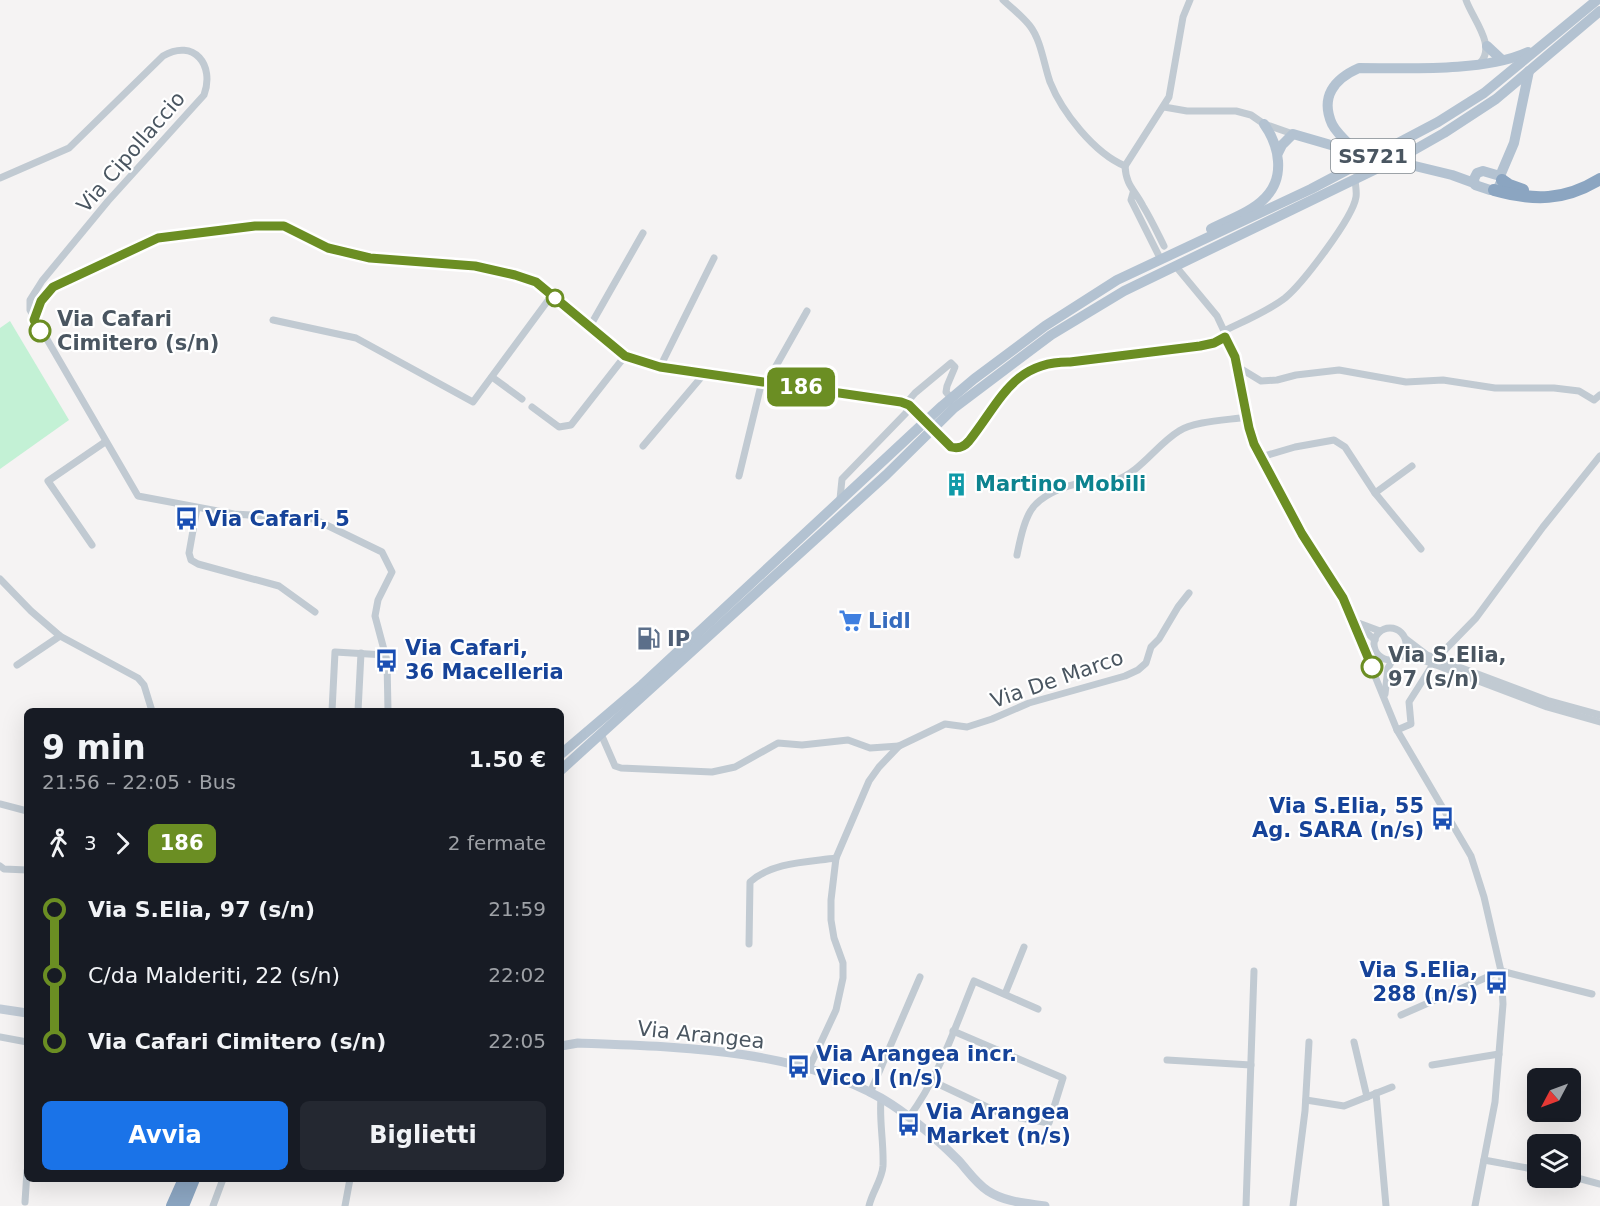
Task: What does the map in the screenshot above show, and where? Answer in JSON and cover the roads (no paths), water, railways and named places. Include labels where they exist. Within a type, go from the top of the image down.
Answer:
[{"type":"highway","name":"SS721","points":[[1499,182],[1522,190],[1541,192],[1577,185],[1600,171]]},
{"type":"highway","name":"SS721","points":[[1499,182],[1515,195],[1546,198],[1568,194],[1600,178]]},
{"type":"highway","points":[[172,1206],[182,1182]]},
{"type":"highway","points":[[183,1206],[193,1182]]},
{"type":"main road","points":[[564,748],[642,685],[951,398],[1045,326],[1117,280],[1311,189],[1398,145],[1484,93],[1597,0]]},
{"type":"main road","points":[[1361,163],[1407,154],[1444,133],[1496,99],[1600,11]]},
{"type":"main road","points":[[1361,163],[1333,125],[1327,106],[1331,91],[1338,80],[1359,68],[1440,68],[1515,58],[1545,44]]},
{"type":"main road","points":[[1487,46],[1503,60]]},
{"type":"main road","points":[[1499,182],[1515,143],[1530,71]]},
{"type":"main road","points":[[1194,245],[1197,236],[1264,200],[1271,190],[1278,171],[1278,153],[1274,137],[1264,124]]},
{"type":"main road","points":[[1278,153],[1281,145],[1293,134]]},
{"type":"main road","name":"SS721","points":[[1293,134],[1361,163],[1476,178]]},
{"type":"main road","points":[[564,767],[886,475],[954,408],[998,374],[1051,334],[1124,291],[1355,178],[1361,163]]},
{"type":"main road","name":"SS721","points":[[1476,178],[1483,171],[1499,182]]},
{"type":"main road","name":"SS721","points":[[1476,178],[1480,188],[1499,182]]},
{"type":"street","points":[[1003,0],[1030,26],[1052,85],[1072,120],[1115,162],[1125,166]]},
{"type":"street","points":[[1164,246],[1142,202],[1133,194],[1125,177],[1125,166],[1169,97],[1184,16],[1191,0]]},
{"type":"street","points":[[1466,0],[1487,46],[1485,59],[1480,63]]},
{"type":"street","name":"Via Cipollaccio","points":[[0,178],[69,148],[163,56],[183,49],[195,54],[203,62],[208,72],[208,83],[204,95],[108,201],[42,281],[30,300],[30,310],[34,320]]},
{"type":"street","name":"SS721","points":[[1164,107],[1187,111],[1236,111],[1251,115],[1264,124],[1293,134]]},
{"type":"street","points":[[951,398],[946,392],[946,386],[955,367],[951,363],[909,400],[912,408],[951,447],[961,448],[966,445],[1015,381],[1026,371],[1052,362],[1070,362],[1214,343],[1284,299],[1297,287],[1342,226],[1354,204],[1355,178]]},
{"type":"street","points":[[1133,194],[1131,200],[1160,258]]},
{"type":"street","points":[[388,708],[387,661],[375,616],[378,600],[392,572],[382,552],[315,519],[234,514],[138,496],[34,320],[41,301],[53,287],[158,238],[255,226],[284,226],[328,248],[370,258],[475,266],[536,282],[625,356],[660,367],[764,382],[912,408]]},
{"type":"street","points":[[589,328],[643,233]]},
{"type":"street","points":[[660,367],[714,258]]},
{"type":"street","points":[[1178,269],[1217,316],[1238,367],[1254,444],[1302,534],[1343,598],[1397,730],[1471,856],[1484,897],[1502,971],[1503,1004],[1495,1102],[1475,1206]]},
{"type":"street","points":[[273,320],[356,338],[473,402],[552,295]]},
{"type":"street","points":[[739,476],[764,382],[807,311]]},
{"type":"street","points":[[532,407],[559,427],[571,425],[625,356]]},
{"type":"street","points":[[1238,367],[1261,381],[1339,370],[1406,382],[1443,380],[1495,388],[1571,390],[1597,397]]},
{"type":"street","points":[[643,446],[704,374]]},
{"type":"street","points":[[492,377],[522,399]]},
{"type":"street","points":[[840,499],[842,480],[912,408]]},
{"type":"street","points":[[1017,555],[1021,535],[1031,510],[1035,504],[1047,496],[1062,488],[1083,483],[1098,484],[1114,481],[1132,472],[1181,430],[1247,417]]},
{"type":"street","points":[[1261,457],[1295,447],[1334,440],[1344,447],[1375,493],[1421,549]]},
{"type":"street","points":[[92,545],[48,481],[105,442]]},
{"type":"street","points":[[1397,730],[1411,724],[1409,702],[1435,661],[1476,618],[1543,527],[1600,456]]},
{"type":"street","points":[[1375,493],[1412,466]]},
{"type":"street","points":[[197,508],[189,553],[191,560],[198,564],[279,586],[315,612]]},
{"type":"street","points":[[0,579],[31,611],[60,636],[138,678],[144,685],[151,708]]},
{"type":"street","name":"Via De Marco","points":[[899,746],[945,724],[967,727],[1029,703],[1125,676],[1138,670],[1146,663],[1151,647],[1159,639],[1190,593]]},
{"type":"street","points":[[1353,621],[1380,632]]},
{"type":"street","points":[[1353,621],[1375,640]]},
{"type":"street","points":[[1384,696],[1388,668],[1384,658],[1376,650],[1375,640],[1380,632],[1392,628],[1403,634],[1406,639],[1435,661]]},
{"type":"street","points":[[17,665],[60,636]]},
{"type":"street","points":[[1388,668],[1404,651],[1406,639]]},
{"type":"street","points":[[332,708],[335,652],[385,655]]},
{"type":"street","points":[[358,708],[361,653]]},
{"type":"street","points":[[1384,658],[1409,656],[1435,661],[1600,722]]},
{"type":"street","points":[[1557,707],[1600,715]]},
{"type":"street","points":[[601,734],[615,766],[712,772],[735,767],[778,743],[802,745],[848,740],[870,748],[899,746]]},
{"type":"street","points":[[809,1068],[836,1010],[843,978],[843,963],[834,938],[831,920],[836,858],[869,781],[899,746]]},
{"type":"street","points":[[0,804],[24,810]]},
{"type":"street","points":[[749,944],[750,882],[757,876],[777,867],[836,858]]},
{"type":"street","points":[[0,866],[4,869],[24,870]]},
{"type":"street","points":[[1005,994],[1024,947]]},
{"type":"street","points":[[1246,1206],[1254,971]]},
{"type":"street","points":[[1401,1015],[1502,971],[1592,994]]},
{"type":"street","points":[[870,1093],[920,977]]},
{"type":"street","points":[[909,1117],[924,1097],[932,1081],[974,981],[1038,1009]]},
{"type":"street","points":[[0,1009],[24,1013]]},
{"type":"street","points":[[932,1081],[1004,1115],[1049,1123],[1063,1078],[953,1031]]},
{"type":"street","points":[[0,1037],[24,1041]]},
{"type":"street","points":[[1293,1206],[1306,1100],[1309,1042]]},
{"type":"street","points":[[1354,1042],[1367,1097]]},
{"type":"street","name":"Via Arangea","points":[[564,1045],[578,1043],[679,1047],[777,1060],[809,1068],[881,1098],[909,1117],[935,1138],[978,1183],[989,1191],[1012,1201],[1045,1206]]},
{"type":"street","points":[[1432,1065],[1498,1053]]},
{"type":"street","points":[[1167,1060],[1251,1065]]},
{"type":"street","points":[[1306,1100],[1344,1106],[1392,1087]]},
{"type":"street","points":[[1376,1093],[1386,1206]]},
{"type":"street","points":[[869,1206],[883,1166],[881,1098]]},
{"type":"street","points":[[1484,1160],[1527,1168]]},
{"type":"street","points":[[1581,1179],[1600,1184]]},
{"type":"street","points":[[25,1203],[26,1182]]},
{"type":"street","points":[[213,1206],[223,1182]]},
{"type":"street","points":[[345,1206],[349,1182]]},
{"type":"place","name":"Via Cafari Cimitero (s/n)","points":[[40,331]]},
{"type":"place","name":"Martino Mobili","points":[[957,484]]},
{"type":"place","name":"Via Cafari, 5","points":[[187,519]]},
{"type":"place","name":"Lidl","points":[[850,621]]},
{"type":"place","name":"IP","points":[[649,639]]},
{"type":"place","name":"Via Cafari, 36 Macelleria","points":[[387,660]]},
{"type":"place","name":"Via S.Elia, 97 (s/n)","points":[[1372,667]]},
{"type":"place","name":"Via S.Elia, 55 Ag. SARA (n/s)","points":[[1442,818]]},
{"type":"place","name":"Via S.Elia, 288 (n/s)","points":[[1496,982]]},
{"type":"place","name":"Via Arangea incr. Vico I (n/s)","points":[[798,1066]]},
{"type":"place","name":"Via Arangea Market (n/s)","points":[[908,1124]]}]
